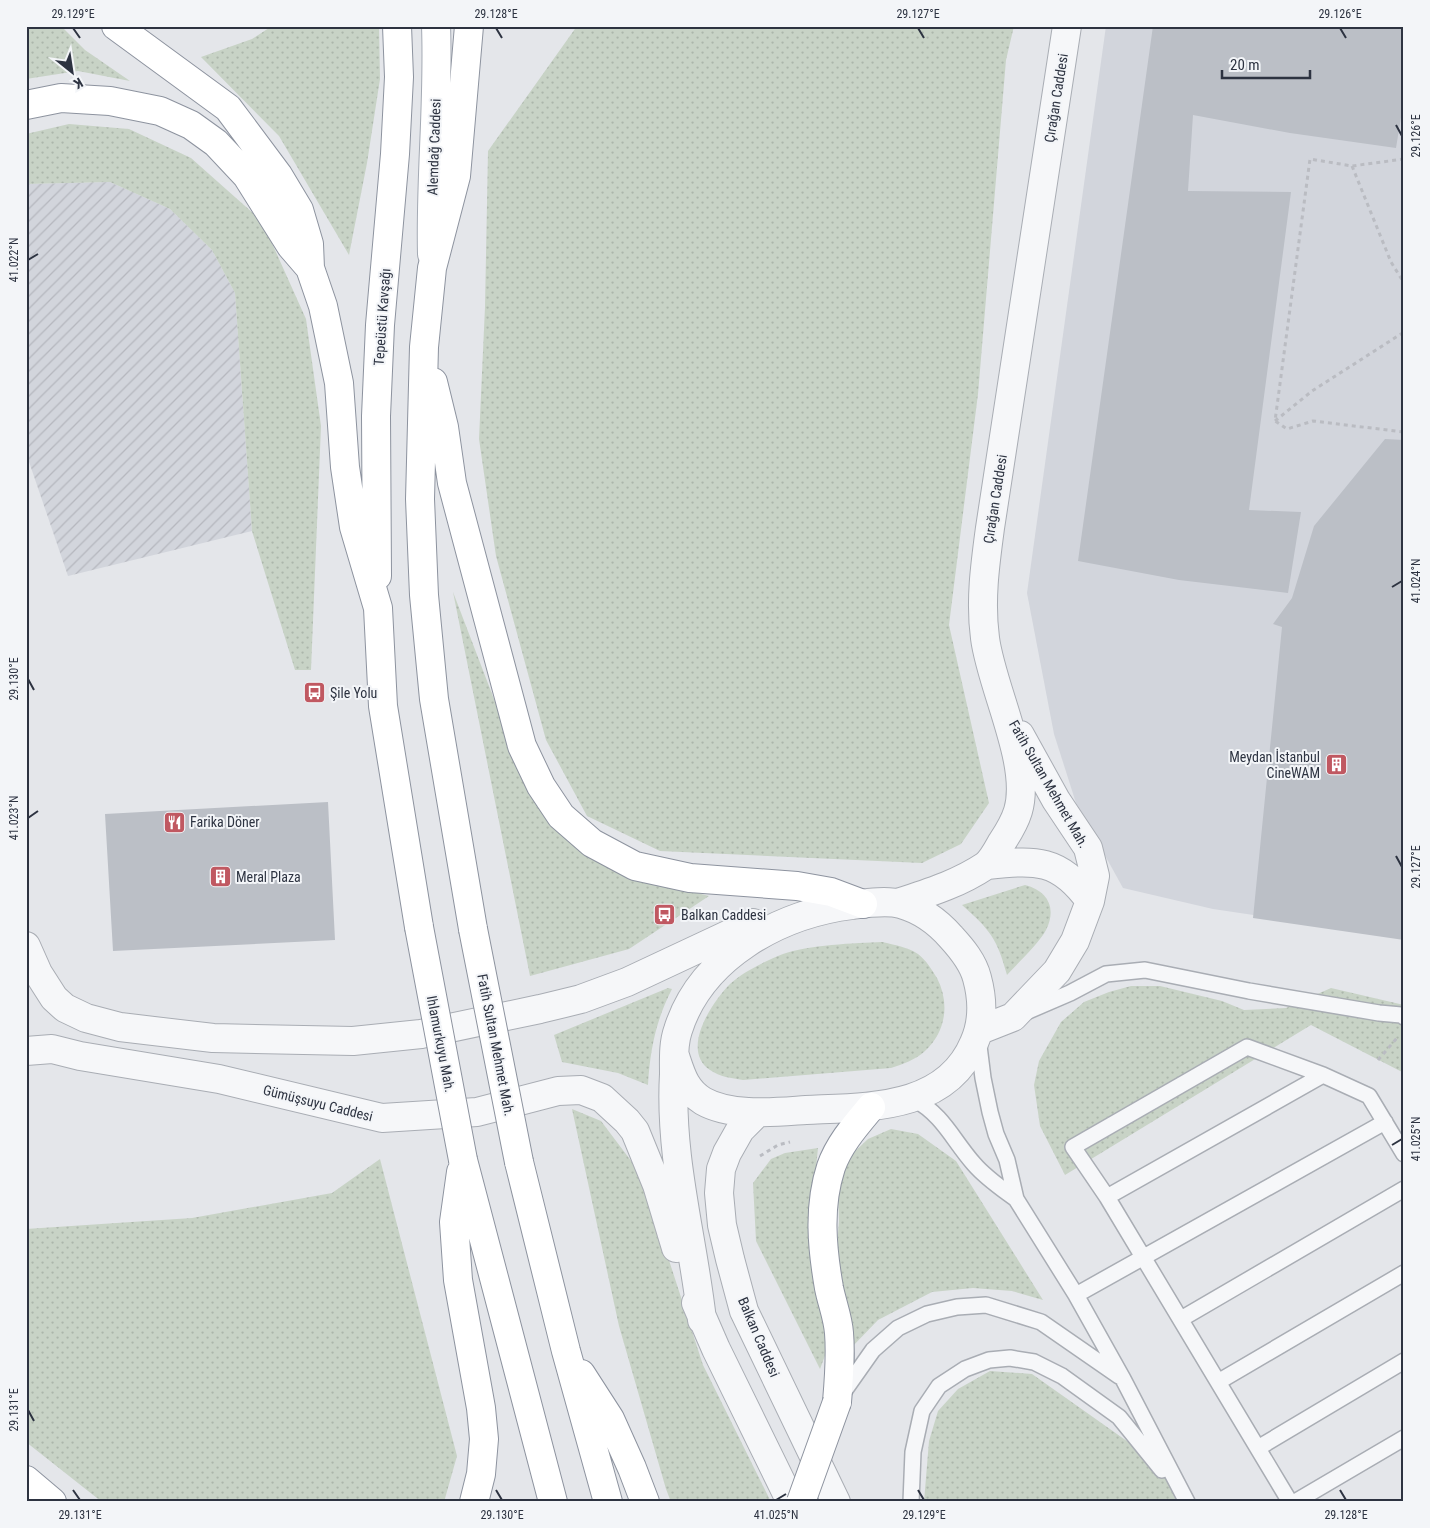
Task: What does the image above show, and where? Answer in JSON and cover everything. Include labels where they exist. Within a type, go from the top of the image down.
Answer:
[{"type":"main road","points":[[116,26],[228,108],[278,175],[299,210],[309,244],[310,268],[323,306],[338,383],[345,467],[354,527],[378,608]]},
{"type":"main road","name":"Tepeüstü Kavşağı","points":[[378,608],[376,416],[380,325],[395,154],[399,77],[397,26]]},
{"type":"main road","name":"Alemdağ Caddesi","points":[[432,268],[431,217],[437,65],[436,26]]},
{"type":"main road","points":[[432,268],[456,176],[469,26]]},
{"type":"main road","points":[[26,105],[61,98],[110,101],[160,111],[191,125],[216,143],[247,176],[291,246],[310,268]]},
{"type":"main road","name":"Fatih Sultan Mehmet Mah.","points":[[432,268],[424,347],[420,500],[424,595],[434,699],[473,929],[519,1162],[566,1352]]},
{"type":"main road","points":[[424,347],[444,428],[452,483],[522,746],[542,786],[561,816],[592,843],[635,866],[690,878],[797,886],[831,892],[863,904]]},
{"type":"main road","name":"Ihlamurkuyu Mah.","points":[[378,608],[383,706],[419,927],[463,1160]]},
{"type":"main road","points":[[802,1502],[836,1402],[840,1367],[839,1331],[822,1244],[823,1203],[831,1167],[841,1147],[871,1107]]},
{"type":"main road","points":[[463,1160],[454,1222],[458,1280],[481,1408],[484,1439],[482,1474],[474,1502]]},
{"type":"main road","points":[[463,1160],[553,1502]]},
{"type":"main road","points":[[566,1352],[608,1502]]},
{"type":"main road","points":[[566,1352],[610,1419],[645,1502]]},
{"type":"main road","points":[[26,1480],[52,1502]]},
{"type":"street","name":"Çırağan Caddesi","points":[[898,903],[957,883],[988,865],[1005,838],[1018,811],[1019,765],[990,666],[984,638],[982,600],[985,566],[1067,26]]},
{"type":"street","name":"Fatih Sultan Mehmet Mah.","points":[[979,1033],[1013,1018],[1057,971],[1075,941],[1090,901],[1095,876],[1088,848],[1056,800],[1000,699]]},
{"type":"street","points":[[988,865],[1018,862],[1046,864],[1067,875],[1080,887],[1090,901]]},
{"type":"street","points":[[675,1056],[688,1090],[704,1102],[728,1109],[757,1113],[871,1107],[914,1098],[935,1088],[956,1073],[970,1054],[979,1033],[981,1002],[977,976],[963,950],[945,930],[925,913],[898,903],[826,908],[799,917],[760,936],[728,956],[700,984],[685,1010],[676,1034],[672,1096],[674,1138],[684,1210],[697,1276],[702,1320],[790,1502]]},
{"type":"street","points":[[26,946],[38,973],[54,998],[65,1008],[86,1018],[120,1028],[213,1038],[353,1041],[422,1034],[581,999],[627,982],[756,922],[799,917]]},
{"type":"street","name":"Gümüşsuyu Caddesi","points":[[26,1051],[52,1049],[80,1056],[219,1079],[382,1118],[477,1112],[558,1091],[581,1090],[602,1098],[627,1121],[635,1131],[642,1146],[702,1320]]},
{"type":"street","name":"Balkan Caddesi","points":[[757,1113],[740,1130],[727,1153],[721,1169],[719,1193],[722,1225],[744,1311],[836,1502]]},
{"type":"lane","points":[[1013,1018],[1106,974],[1145,970],[1249,991],[1404,1017]]},
{"type":"lane","points":[[979,1033],[983,1078],[990,1112],[996,1134],[1007,1160],[1016,1199],[1076,1296],[1123,1379],[1184,1497]]},
{"type":"lane","points":[[1290,1502],[1107,1197],[1073,1147],[1246,1048],[1323,1075],[1369,1096],[1404,1154]]},
{"type":"lane","points":[[1107,1197],[1323,1075]]},
{"type":"lane","points":[[914,1098],[940,1118],[973,1163],[987,1178],[1016,1199]]},
{"type":"lane","points":[[1076,1296],[1143,1256],[1385,1122]]},
{"type":"lane","points":[[1181,1319],[1404,1189]]},
{"type":"lane","points":[[1218,1382],[1404,1273]]},
{"type":"lane","points":[[836,1402],[873,1350],[898,1328],[927,1314],[957,1307],[986,1305],[1041,1322],[1123,1379]]},
{"type":"lane","points":[[912,1502],[913,1452],[922,1410],[940,1386],[965,1369],[988,1360],[1010,1358],[1034,1362],[1062,1376],[1119,1417],[1184,1497]]},
{"type":"lane","points":[[1258,1448],[1404,1361]]},
{"type":"lane","points":[[1295,1502],[1404,1438]]},
{"type":"path","points":[[1275,421],[1310,159],[1352,166],[1404,158]]},
{"type":"path","points":[[1352,166],[1391,262],[1404,284]]},
{"type":"path","points":[[1275,421],[1312,391],[1404,332]]},
{"type":"path","points":[[1275,421],[1287,429],[1313,421],[1404,432]]},
{"type":"path","points":[[1378,1060],[1397,1038]]},
{"type":"shaded area","points":[[26,26],[61,26],[85,50],[130,81],[78,71],[26,79]]},
{"type":"shaded area","points":[[272,26],[379,26],[380,79],[367,163],[349,255],[279,136],[201,57],[252,39]]},
{"type":"shaded area","points":[[577,26],[1014,26],[1006,60],[978,394],[949,625],[989,803],[961,844],[922,863],[660,851],[587,816],[546,740],[496,556],[479,439],[485,307],[488,151]]},
{"type":"shaded area","points":[[1106,26],[1404,26],[1404,937],[1213,909],[1123,888],[1076,803],[1054,734],[1027,593]]},
{"type":"shaded area","points":[[69,124],[129,129],[191,158],[262,221],[306,319],[321,426],[311,670],[295,670],[252,531],[235,293],[212,250],[170,209],[110,182],[26,184],[26,134]]},
{"type":"shaded area","points":[[110,182],[170,209],[212,250],[235,293],[252,531],[68,576],[26,453],[26,184]]},
{"type":"shaded area","points":[[453,592],[520,767],[639,878],[709,896],[629,949],[530,976]]},
{"type":"shaded area","points":[[1025,885],[1040,891],[1045,896],[1051,915],[1046,930],[1039,941],[1007,975],[996,943],[986,928],[962,905]]},
{"type":"shaded area","points":[[882,942],[905,948],[924,959],[937,978],[944,997],[944,1017],[938,1035],[925,1051],[917,1057],[891,1068],[743,1080],[718,1074],[710,1070],[702,1061],[698,1051],[698,1039],[702,1026],[715,1002],[730,984],[742,975],[783,954],[805,948]]},
{"type":"shaded area","points":[[1131,986],[1160,986],[1222,1001],[1244,1010],[1286,1008],[1331,988],[1404,1005],[1404,1073],[1311,1025],[1065,1175],[1040,1126],[1034,1085],[1039,1061],[1061,1022],[1084,1002]]},
{"type":"shaded area","points":[[668,988],[672,989],[662,1012],[655,1036],[650,1060],[648,1085],[618,1073],[562,1062],[554,1035]]},
{"type":"shaded area","points":[[572,1109],[601,1121],[641,1174],[703,1365],[771,1502],[671,1502],[619,1326]]},
{"type":"shaded area","points":[[891,1129],[918,1134],[956,1161],[1043,1300],[1012,1291],[973,1288],[932,1292],[878,1320],[851,1348],[836,1258],[839,1221],[838,1189],[849,1157],[868,1139]]},
{"type":"shaded area","points":[[818,1148],[812,1207],[830,1342],[820,1369],[756,1241],[753,1183],[771,1159],[785,1153]]},
{"type":"shaded area","points":[[380,1159],[457,1456],[444,1502],[102,1502],[26,1442],[26,1229],[192,1218],[332,1193]]},
{"type":"shaded area","points":[[990,1371],[1032,1374],[1141,1451],[1189,1488],[1197,1502],[924,1502],[929,1441],[938,1411],[958,1389]]},
{"type":"building","points":[[1153,26],[1404,26],[1404,99],[1396,148],[1290,133],[1193,115],[1188,191],[1291,192],[1249,510],[1301,512],[1288,593],[1179,580],[1078,561]]},
{"type":"building","name":"Meydan İstanbul CineWAM","points":[[1385,439],[1404,440],[1404,940],[1253,918],[1282,627],[1273,624],[1292,598],[1314,526]]},
{"type":"building","name":"Meral Plaza","points":[[328,802],[335,940],[113,951],[105,814]]},
{"type":"place","name":"Şile Yolu","points":[[314,693]]},
{"type":"place","name":"Meydan İstanbul CineWAM","points":[[1336,765]]},
{"type":"place","name":"Farika Döner","points":[[174,822]]},
{"type":"place","name":"Meral Plaza","points":[[220,877]]},
{"type":"place","name":"Balkan Caddesi","points":[[665,915]]}]
